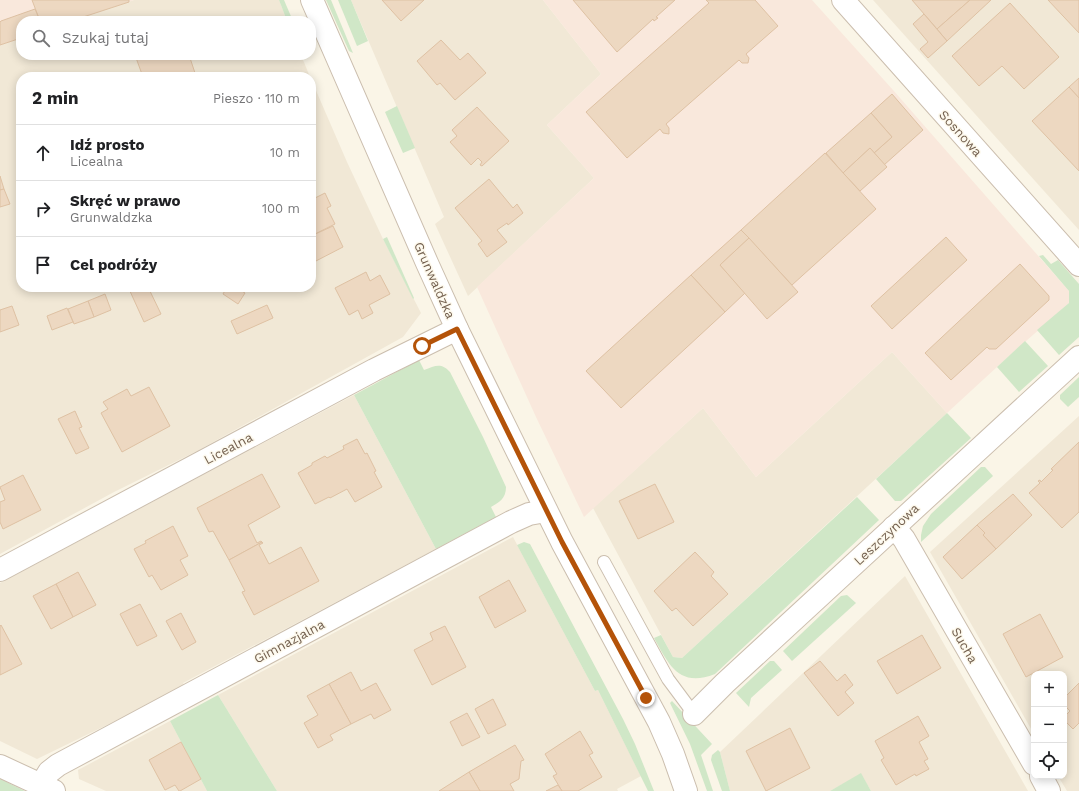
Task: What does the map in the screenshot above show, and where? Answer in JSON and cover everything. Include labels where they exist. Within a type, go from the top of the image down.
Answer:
[{"type":"street","name":"Grunwaldzka","points":[[312,0],[457,329],[562,542],[658,722],[673,754],[686,791]]},
{"type":"street","name":"Sosnowa","points":[[843,0],[1079,265]]},
{"type":"street","name":"Licealna","points":[[0,570],[374,370],[457,329]]},
{"type":"street","name":"Leszczynowa","points":[[694,714],[725,683],[1079,357]]},
{"type":"street","name":"Gimnazjalna","points":[[47,788],[49,772],[58,765],[511,522],[529,514],[546,510]]},
{"type":"street","name":"Sucha","points":[[894,527],[907,545],[1031,759]]},
{"type":"street","points":[[0,766],[47,788]]},
{"type":"street","points":[[1043,779],[1049,791]]},
{"type":"lane","points":[[604,562],[668,679],[694,714]]},
{"type":"shaded area","points":[[0,0],[134,0],[86,16],[16,16],[16,40],[0,45]]},
{"type":"shaded area","points":[[134,0],[279,0],[285,16],[86,16]]},
{"type":"shaded area","points":[[351,0],[543,0],[601,74],[547,125],[594,178],[468,296],[435,224],[444,217]]},
{"type":"shaded area","points":[[543,0],[812,0],[1069,291],[1069,303],[947,413],[892,352],[756,477],[703,408],[584,517],[536,417],[477,287],[594,178],[547,125],[601,74]]},
{"type":"shaded area","points":[[873,0],[1079,0],[1079,230]]},
{"type":"shaded area","points":[[16,40],[16,60],[303,60],[308,72],[16,72],[16,292],[316,292],[316,91],[383,239],[421,313],[403,337],[197,451],[114,492],[0,554],[0,45]]},
{"type":"shaded area","points":[[892,352],[947,413],[682,658],[673,657],[593,508],[703,408],[756,477]]},
{"type":"shaded area","points":[[354,395],[436,549],[183,683],[185,687],[37,759],[0,741],[0,583]]},
{"type":"shaded area","points":[[1079,416],[1079,791],[1067,791],[1060,779],[1067,779],[1067,671],[1031,671],[1031,729],[930,552]]},
{"type":"shaded area","points":[[513,537],[595,691],[598,690],[641,776],[617,789],[618,791],[277,791],[218,695]]},
{"type":"shaded area","points":[[905,576],[1028,791],[871,791],[861,774],[830,791],[730,791],[720,752]]},
{"type":"shaded area","points":[[170,721],[207,791],[106,791],[79,779],[78,770]]},
{"type":"green space","points":[[279,0],[284,0],[291,16],[285,16]]},
{"type":"green space","points":[[326,0],[331,0],[353,53],[349,51]]},
{"type":"green space","points":[[338,0],[351,0],[368,41],[357,46]]},
{"type":"green space","points":[[397,106],[415,148],[403,153],[385,112]]},
{"type":"green space","points":[[387,237],[414,298],[413,299],[383,239]]},
{"type":"green space","points":[[1043,255],[1051,264],[1058,260],[1079,284],[1079,337],[1059,355],[1037,330],[1069,303],[1069,291],[1039,256]]},
{"type":"green space","points":[[1025,341],[1048,366],[1019,392],[997,367]]},
{"type":"green space","points":[[419,360],[424,370],[435,366],[441,366],[450,372],[483,437],[506,487],[503,497],[499,502],[491,507],[496,517],[436,549],[354,395]]},
{"type":"green space","points":[[1079,377],[1079,397],[1068,407],[1060,399],[1060,395]]},
{"type":"green space","points":[[947,413],[971,438],[901,501],[895,501],[876,479]]},
{"type":"green space","points":[[981,467],[985,467],[993,476],[921,542],[923,526],[931,514]]},
{"type":"green space","points":[[857,497],[879,520],[715,674],[703,678],[692,678],[684,676],[670,665],[654,638],[661,635],[673,657],[682,658]]},
{"type":"green space","points":[[524,542],[530,544],[623,719],[654,791],[648,791],[598,690],[595,691],[517,545]]},
{"type":"green space","points":[[847,595],[856,603],[792,661],[783,651],[841,596]]},
{"type":"green space","points":[[770,661],[774,661],[782,670],[751,698],[749,707],[736,693]]},
{"type":"green space","points":[[218,695],[277,791],[207,791],[170,721]]},
{"type":"green space","points":[[672,701],[712,744],[701,755],[713,791],[707,791],[690,744],[670,703]]},
{"type":"green space","points":[[718,750],[720,752],[730,791],[722,791],[711,760],[712,755]]},
{"type":"green space","points":[[861,773],[871,791],[830,791]]},
{"type":"green space","points":[[0,779],[25,791],[0,791]]},
{"type":"building","points":[[32,0],[129,0],[129,2],[86,16],[38,16]]},
{"type":"building","points":[[382,0],[424,0],[401,21]]},
{"type":"building","points":[[573,0],[675,0],[656,17],[658,18],[654,21],[653,19],[617,52]]},
{"type":"building","points":[[706,0],[755,0],[778,26],[746,54],[749,58],[748,63],[742,63],[739,60],[666,124],[669,128],[669,134],[663,133],[660,129],[627,158],[586,112],[709,3]]},
{"type":"building","points":[[912,0],[970,0],[937,29]]},
{"type":"building","points":[[970,0],[991,0],[947,41],[937,29]]},
{"type":"building","points":[[1048,0],[1079,0],[1079,33]]},
{"type":"building","points":[[1010,3],[1059,57],[1024,89],[1002,66],[979,86],[952,56]]},
{"type":"building","points":[[35,9],[38,16],[16,16],[16,40],[0,45],[1,21]]},
{"type":"building","points":[[924,14],[947,41],[928,58],[920,49],[928,42],[913,24]]},
{"type":"building","points":[[441,40],[460,60],[468,53],[486,73],[455,100],[440,83],[437,85],[417,61]]},
{"type":"building","points":[[137,60],[191,60],[195,72],[141,72]]},
{"type":"building","points":[[1079,78],[1079,98],[1069,87]]},
{"type":"building","points":[[1069,87],[1079,98],[1079,171],[1032,121]]},
{"type":"building","points":[[892,94],[923,130],[884,165],[874,153],[892,137],[871,113]]},
{"type":"building","points":[[477,107],[509,141],[482,166],[480,165],[482,162],[478,158],[471,165],[450,142],[457,136],[452,130]]},
{"type":"building","points":[[871,113],[892,137],[874,153],[870,148],[843,173],[826,153]]},
{"type":"building","points":[[870,148],[887,167],[860,191],[843,173]]},
{"type":"building","points":[[825,153],[876,209],[792,285],[741,230]]},
{"type":"building","points":[[0,176],[4,189],[0,190]]},
{"type":"building","points":[[489,179],[513,208],[517,204],[523,213],[508,225],[507,223],[497,230],[507,242],[487,257],[478,244],[482,241],[455,208]]},
{"type":"building","points":[[4,189],[10,204],[0,207],[0,190]]},
{"type":"building","points":[[325,193],[331,206],[327,208],[335,224],[316,234],[316,198]]},
{"type":"building","points":[[333,226],[343,247],[316,261],[316,234]]},
{"type":"building","points":[[741,230],[749,238],[720,265],[745,293],[725,312],[691,275]]},
{"type":"building","points":[[946,237],[967,260],[892,329],[871,306]]},
{"type":"building","points":[[749,238],[798,292],[767,319],[720,265]]},
{"type":"building","points":[[1020,264],[1049,296],[1049,300],[996,349],[989,349],[987,347],[951,380],[925,353]]},
{"type":"building","points":[[366,272],[370,281],[380,275],[390,294],[369,305],[373,313],[362,319],[358,310],[349,315],[335,288]]},
{"type":"building","points":[[691,275],[725,312],[621,408],[586,371]]},
{"type":"building","points":[[130,292],[150,292],[161,314],[144,322]]},
{"type":"building","points":[[224,292],[245,293],[238,304],[223,294]]},
{"type":"building","points":[[105,294],[111,310],[94,317],[88,301]]},
{"type":"building","points":[[88,301],[94,317],[74,324],[68,309]]},
{"type":"building","points":[[267,305],[273,318],[237,334],[231,321]]},
{"type":"building","points":[[12,306],[19,325],[0,332],[0,310]]},
{"type":"building","points":[[67,308],[73,322],[52,330],[47,316]]},
{"type":"building","points":[[149,387],[170,426],[122,452],[101,413],[108,409],[103,402],[127,389],[131,396]]},
{"type":"building","points":[[75,411],[82,427],[79,428],[89,448],[76,454],[58,419]]},
{"type":"building","points":[[357,439],[365,454],[367,453],[376,471],[374,472],[382,487],[355,502],[347,489],[315,504],[298,473],[325,456],[327,458],[344,449],[343,446]]},
{"type":"building","points":[[1079,442],[1079,512],[1062,528],[1029,493],[1040,483],[1038,481],[1040,480],[1041,482],[1053,470],[1051,469]]},
{"type":"building","points":[[262,474],[280,507],[248,525],[257,543],[262,542],[229,560],[213,531],[209,532],[197,508]]},
{"type":"building","points":[[23,475],[41,510],[3,529],[0,522],[0,502],[5,500],[0,487]]},
{"type":"building","points":[[655,484],[674,522],[638,539],[619,501]]},
{"type":"building","points":[[1013,494],[1032,515],[996,549],[983,535],[985,533],[977,525]]},
{"type":"building","points":[[977,525],[985,533],[983,535],[996,549],[962,579],[943,557]]},
{"type":"building","points":[[173,526],[188,556],[180,560],[188,575],[161,590],[152,575],[149,577],[134,549],[146,543],[145,541]]},
{"type":"building","points":[[262,542],[263,543],[259,545],[269,564],[301,547],[319,581],[254,615],[242,592],[245,591],[229,560]]},
{"type":"building","points":[[695,552],[714,572],[711,576],[728,594],[693,626],[676,608],[672,611],[654,591]]},
{"type":"building","points":[[78,572],[96,605],[73,617],[56,584]]},
{"type":"building","points":[[509,580],[526,611],[495,628],[479,597]]},
{"type":"building","points":[[56,584],[73,617],[51,629],[33,596]]},
{"type":"building","points":[[140,604],[157,636],[137,646],[120,614]]},
{"type":"building","points":[[181,613],[196,642],[182,650],[166,621]]},
{"type":"building","points":[[1040,614],[1063,657],[1037,671],[1031,671],[1031,674],[1026,677],[1003,634]]},
{"type":"building","points":[[1,625],[22,664],[0,675],[0,626]]},
{"type":"building","points":[[445,626],[466,667],[432,685],[414,650],[433,640],[430,633]]},
{"type":"building","points":[[922,635],[941,668],[897,694],[877,661]]},
{"type":"building","points":[[820,661],[837,681],[845,674],[853,685],[845,692],[854,703],[838,716],[804,673]]},
{"type":"building","points":[[351,672],[361,691],[376,683],[391,710],[374,719],[371,714],[351,724],[329,684]]},
{"type":"building","points":[[1079,683],[1079,723],[1073,729],[1067,723],[1067,714],[1070,711],[1067,708],[1067,695]]},
{"type":"building","points":[[329,684],[351,724],[330,735],[333,740],[318,748],[304,723],[318,715],[307,696]]},
{"type":"building","points":[[493,699],[506,725],[488,734],[475,709]]},
{"type":"building","points":[[467,713],[480,737],[462,746],[450,722]]},
{"type":"building","points":[[918,716],[929,736],[919,742],[928,759],[924,761],[929,769],[916,776],[915,774],[896,785],[881,760],[884,758],[875,741]]},
{"type":"building","points":[[790,728],[810,768],[766,791],[746,751]]},
{"type":"building","points":[[580,731],[593,753],[589,755],[602,777],[578,791],[562,791],[553,776],[557,774],[545,754]]},
{"type":"building","points":[[181,742],[201,779],[180,791],[175,785],[165,790],[149,760]]},
{"type":"building","points":[[515,745],[524,760],[521,761],[519,779],[510,784],[514,791],[480,791],[469,772]]},
{"type":"building","points":[[469,772],[480,791],[439,791]]},
{"type":"building","points":[[558,785],[562,791],[546,791]]},
{"type":"route","points":[[422,346],[457,329],[562,542],[646,698]]}]
